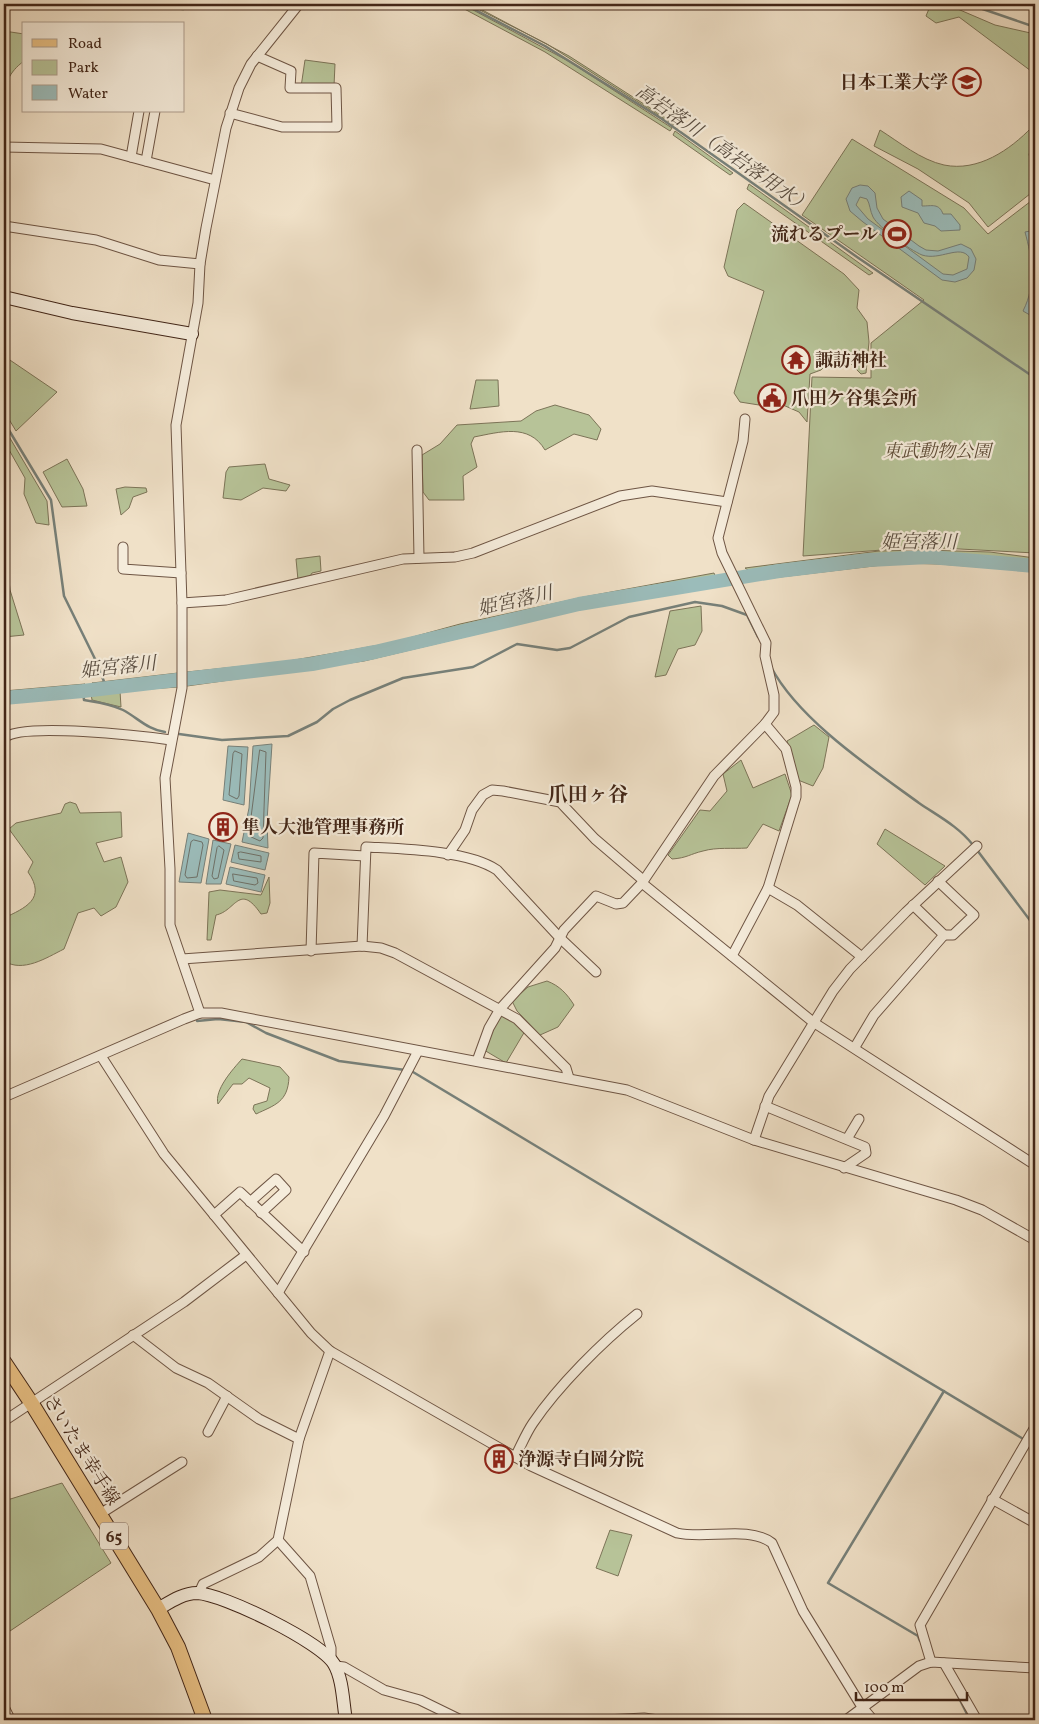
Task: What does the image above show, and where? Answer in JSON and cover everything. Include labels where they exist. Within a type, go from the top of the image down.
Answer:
[{"type":"main road","name":"さいたま幸手線","points":[[4,1362],[32,1404],[158,1609],[178,1647],[205,1720]]},
{"type":"street","points":[[200,1013],[170,925],[168,910],[170,869],[165,778],[170,740],[182,688],[182,603],[175,433],[198,303],[200,264],[215,180],[230,113],[239,88],[257,56],[299,4]]},
{"type":"street","points":[[230,113],[282,127],[337,127],[336,88],[290,88],[291,71],[257,56]]},
{"type":"street","points":[[132,157],[139,112]]},
{"type":"street","points":[[146,161],[155,112]]},
{"type":"street","points":[[4,147],[101,149],[215,180]]},
{"type":"street","points":[[4,226],[96,240],[159,260],[200,264]]},
{"type":"street","points":[[4,297],[72,312],[192,334]]},
{"type":"street","points":[[477,1061],[489,1028],[500,1009],[555,948],[564,930],[596,896],[616,904],[623,903],[643,881],[714,776],[765,724],[774,712],[774,695],[766,661],[766,643],[718,538],[743,441],[745,419]]},
{"type":"street","points":[[417,450],[419,558]]},
{"type":"street","points":[[182,603],[226,600],[403,559],[455,557],[473,553],[620,496],[652,492],[727,502]]},
{"type":"street","points":[[123,547],[123,570],[181,573]]},
{"type":"street","points":[[732,956],[768,888],[796,797],[796,787],[786,749],[765,724]]},
{"type":"street","points":[[4,738],[8,734],[19,731],[52,731],[141,735],[170,740]]},
{"type":"street","points":[[448,855],[464,830],[472,810],[483,795],[492,790],[560,802],[595,839],[643,881],[813,1022],[855,1047],[1035,1165]]},
{"type":"street","points":[[754,1140],[769,1096],[833,990],[913,904],[977,846]]},
{"type":"street","points":[[362,946],[366,847],[448,855],[490,865],[497,870],[560,938],[596,972]]},
{"type":"street","points":[[311,951],[314,853],[365,856]]},
{"type":"street","points":[[913,904],[944,935],[953,935],[974,915],[938,881]]},
{"type":"street","points":[[768,888],[797,905],[862,957]]},
{"type":"street","points":[[855,1047],[874,1015],[944,935]]},
{"type":"street","points":[[182,959],[362,946],[381,948],[395,953],[517,1019],[566,1068],[568,1078]]},
{"type":"street","points":[[4,1096],[200,1013],[220,1013],[627,1090],[754,1140],[982,1210],[1035,1240]]},
{"type":"street","points":[[278,1293],[384,1116],[418,1051]]},
{"type":"street","points":[[101,1056],[164,1154],[311,1333],[330,1351],[515,1457],[677,1534],[690,1536],[750,1534],[764,1537],[772,1543],[803,1611],[862,1707],[873,1720]]},
{"type":"street","points":[[765,1106],[865,1147],[866,1153],[844,1168]]},
{"type":"street","points":[[847,1140],[859,1119]]},
{"type":"street","points":[[250,1202],[276,1179],[286,1190],[261,1212]]},
{"type":"street","points":[[214,1215],[240,1192],[304,1252]]},
{"type":"street","points":[[4,1422],[32,1404],[43,1394],[184,1302],[246,1255]]},
{"type":"street","points":[[515,1457],[532,1424],[556,1392],[620,1327],[637,1314]]},
{"type":"street","points":[[134,1335],[176,1368],[208,1383],[259,1419],[298,1438]]},
{"type":"street","points":[[199,1593],[203,1584],[259,1558],[278,1540],[298,1438],[330,1351]]},
{"type":"street","points":[[208,1432],[227,1396]]},
{"type":"street","points":[[931,1662],[920,1625],[1035,1427]]},
{"type":"street","points":[[100,1514],[182,1462]]},
{"type":"street","points":[[992,1499],[1035,1523]]},
{"type":"street","points":[[278,1540],[310,1576],[331,1648],[346,1720]]},
{"type":"street","points":[[158,1609],[182,1596],[199,1593],[220,1597],[304,1639],[333,1663],[344,1667],[384,1690],[420,1700],[461,1720]]},
{"type":"street","points":[[846,1720],[919,1666],[931,1662],[1035,1668]]},
{"type":"street","points":[[944,1663],[977,1720]]},
{"type":"street","points":[[4,1707],[9,1717],[5,1720]]},
{"type":"street","points":[[441,1710],[442,1720]]},
{"type":"street","points":[[605,1720],[648,1718],[658,1720]]},
{"type":"green space","points":[[455,4],[462,4],[570,62],[672,128],[670,131],[545,52]]},
{"type":"green space","points":[[468,4],[471,4],[534,37]]},
{"type":"green space","points":[[931,4],[946,4],[995,25],[1035,34],[1035,74],[959,17],[936,23],[926,16]]},
{"type":"green space","points":[[4,31],[22,34],[22,63],[8,79],[5,90],[6,103],[4,105]]},
{"type":"green space","points":[[550,46],[569,56],[675,124],[674,125]]},
{"type":"green space","points":[[305,60],[335,64],[334,86],[301,87]]},
{"type":"green space","points":[[1032,127],[1035,128],[1029,155],[1035,165],[1035,190],[988,227],[969,203],[918,169],[874,146],[880,130],[910,150],[935,163],[957,166],[969,165],[981,162],[1003,151],[1014,144]]},
{"type":"green space","points":[[675,131],[733,173],[730,175],[673,135]]},
{"type":"green space","name":"東武動物公園","points":[[852,139],[964,208],[988,234],[1035,198],[1035,553],[922,547],[803,556],[812,377],[871,378],[871,343],[924,300],[802,215]]},
{"type":"green space","points":[[749,184],[873,273],[869,275],[747,189]]},
{"type":"green space","points":[[744,203],[844,274],[859,290],[857,308],[867,322],[869,342],[866,373],[861,374],[848,361],[830,361],[821,370],[810,374],[807,422],[799,412],[783,405],[781,390],[771,384],[759,405],[740,402],[734,393],[764,291],[728,276],[724,267],[737,210]]},
{"type":"green space","points":[[4,356],[57,392],[16,431],[4,411]]},
{"type":"green space","points":[[476,380],[498,380],[499,406],[470,409]]},
{"type":"green space","points":[[555,405],[589,415],[601,429],[597,440],[574,434],[545,450],[538,441],[522,433],[504,432],[474,437],[471,444],[477,467],[463,476],[464,500],[429,500],[423,492],[422,455],[440,444],[457,425],[521,421],[536,411]]},
{"type":"green space","points":[[4,428],[47,501],[49,525],[36,523],[24,494],[25,478],[4,441]]},
{"type":"green space","points":[[67,459],[83,489],[87,506],[62,507],[43,472]]},
{"type":"green space","points":[[265,464],[269,479],[290,485],[286,491],[263,488],[241,500],[223,498],[226,472],[229,467]]},
{"type":"green space","points":[[125,487],[146,488],[147,492],[133,497],[129,508],[121,515],[116,489]]},
{"type":"green space","points":[[879,551],[990,552],[1035,558],[1035,563],[934,554],[871,557],[751,572],[745,568]]},
{"type":"green space","points":[[320,556],[321,571],[312,573],[309,578],[298,580],[296,559]]},
{"type":"green space","points":[[926,559],[994,562],[1035,567],[1035,571],[899,563],[755,580],[754,576],[868,561]]},
{"type":"green space","points":[[7,560],[10,590],[24,635],[4,637],[4,561]]},
{"type":"green space","points":[[714,573],[716,578],[538,611],[363,653],[312,662],[186,677],[187,672],[283,662],[391,643],[460,624],[584,597]]},
{"type":"green space","points":[[731,579],[732,583],[573,611],[364,661],[187,686],[187,682],[333,663],[569,608]]},
{"type":"green space","points":[[701,606],[702,631],[695,645],[678,649],[666,675],[655,677],[670,611]]},
{"type":"green space","points":[[178,673],[178,677],[100,685],[92,683]]},
{"type":"green space","points":[[178,682],[178,687],[120,691],[121,707],[92,700],[91,694],[102,690]]},
{"type":"green space","points":[[85,684],[78,688],[4,695],[4,691]]},
{"type":"green space","points":[[814,725],[829,737],[823,768],[813,786],[798,780],[787,741]]},
{"type":"green space","points":[[741,760],[753,788],[785,774],[792,795],[779,831],[763,824],[747,848],[708,850],[672,859],[668,855],[700,810],[710,811],[727,791],[723,774]]},
{"type":"green space","points":[[70,802],[76,804],[80,813],[121,812],[122,837],[96,843],[104,862],[121,857],[128,882],[116,907],[101,916],[94,908],[78,913],[64,949],[27,965],[11,964],[4,961],[4,918],[26,906],[34,896],[35,889],[28,872],[33,862],[9,829],[16,823],[61,813],[65,804]]},
{"type":"green space","points":[[885,829],[945,866],[925,885],[877,844]]},
{"type":"green space","points":[[269,877],[270,903],[267,913],[261,914],[248,900],[242,899],[216,915],[211,940],[207,940],[209,892],[220,890],[261,895]]},
{"type":"green space","points":[[547,981],[563,991],[574,1005],[558,1027],[540,1035],[517,1011],[512,1001],[528,987]]},
{"type":"green space","points":[[503,1014],[525,1031],[506,1063],[484,1050],[490,1032],[500,1015]]},
{"type":"green space","points":[[242,1059],[280,1067],[289,1077],[286,1092],[279,1102],[256,1114],[253,1109],[254,1105],[267,1101],[270,1088],[249,1078],[242,1084],[233,1084],[218,1104],[221,1086]]},
{"type":"green space","points":[[62,1483],[111,1563],[10,1631],[4,1627],[4,1501]]},
{"type":"green space","points":[[610,1530],[632,1535],[618,1576],[596,1568]]},
{"type":"water","name":"流れるプール","points":[[860,185],[868,186],[875,193],[877,208],[883,219],[926,250],[938,251],[961,244],[971,249],[976,259],[974,270],[967,278],[955,282],[942,280],[850,211],[846,199],[852,188]],"holes":[[[860,197],[867,199],[876,222],[903,244],[922,255],[936,256],[955,252],[965,253],[969,257],[967,269],[953,275],[943,274],[868,219],[856,205]]]},
{"type":"water","points":[[909,191],[922,200],[922,206],[935,206],[943,214],[951,214],[960,225],[960,230],[941,231],[935,226],[924,223],[918,213],[902,207],[901,197]]},
{"type":"water","points":[[1035,230],[1035,318],[1023,311],[1032,281],[1030,251],[1025,232]]},
{"type":"water","points":[[272,744],[267,821],[268,848],[242,842],[249,808],[253,746]]},
{"type":"water","points":[[228,746],[248,747],[244,805],[223,800]]},
{"type":"water","points":[[188,833],[209,839],[201,883],[179,882]]},
{"type":"water","points":[[213,840],[231,844],[221,884],[206,884]]},
{"type":"water","points":[[235,845],[269,853],[265,870],[231,862]]},
{"type":"water","points":[[230,867],[265,875],[261,892],[226,884]]},
{"type":"waterway","name":"高岩落川（高岩落用水）","points":[[142,4],[183,9],[211,4]]},
{"type":"waterway","name":"高岩落川（高岩落用水）","points":[[464,4],[545,46],[662,119],[857,257],[1035,378]]},
{"type":"waterway","points":[[968,4],[1035,27]]},
{"type":"waterway","points":[[4,422],[51,500],[64,596],[97,663],[106,687]]},
{"type":"waterway","name":"姫宮落川","points":[[4,698],[83,691],[312,664],[375,652],[579,604],[779,571],[869,560],[929,557],[1035,566]]},
{"type":"waterway","points":[[179,734],[222,740],[288,736],[317,722],[333,709],[350,700],[403,678],[473,667],[517,644],[557,650],[570,648],[629,617],[695,602],[722,606],[747,615],[758,637]]},
{"type":"waterway","points":[[771,667],[783,687],[799,706],[837,742],[954,827],[973,845]]},
{"type":"waterway","points":[[83,691],[84,700],[118,708],[148,726],[165,732]]},
{"type":"waterway","points":[[977,850],[1035,927]]},
{"type":"waterway","points":[[197,1021],[218,1019],[246,1022],[266,1033],[339,1061],[405,1070]]},
{"type":"waterway","points":[[413,1072],[1025,1440]]},
{"type":"waterway","points":[[920,1641],[918,1636],[828,1583],[944,1391]]},
{"type":"waterway","points":[[1029,1443],[1035,1446]]},
{"type":"waterway","points":[[956,1692],[970,1720]]},
{"type":"place","name":"日本工業大学","points":[[967,82]]},
{"type":"place","name":"流れるプール","points":[[897,234]]},
{"type":"place","name":"諏訪神社","points":[[796,360]]},
{"type":"place","name":"爪田ケ谷集会所","points":[[772,398]]},
{"type":"place","name":"隼人大池管理事務所","points":[[223,827]]},
{"type":"place","name":"浄源寺白岡分院","points":[[499,1459]]},
{"type":"district","name":"爪田ヶ谷","points":[[588,794]]}]
